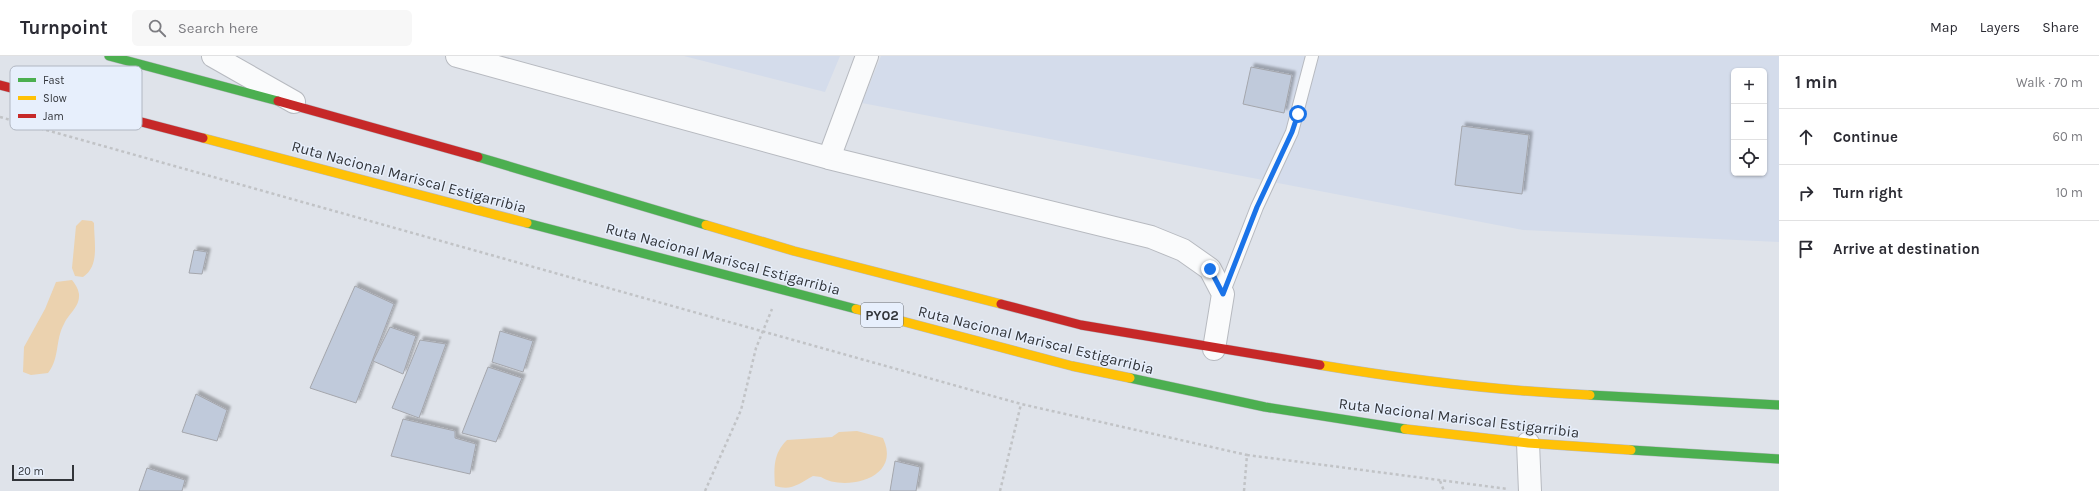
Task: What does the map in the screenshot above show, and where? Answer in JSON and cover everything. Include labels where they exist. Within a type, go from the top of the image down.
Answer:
[{"type":"highway","name":"Ruta Nacional Mariscal Estigarribia","points":[[109,56],[390,131],[794,251],[1081,325],[1214,349],[1400,378],[1526,392],[1779,406]]},
{"type":"highway","name":"Ruta Nacional Mariscal Estigarribia","points":[[0,85],[10,88]]},
{"type":"highway","name":"Ruta Nacional Mariscal Estigarribia","points":[[142,122],[781,288],[1072,366],[1265,406],[1392,428],[1528,443],[1779,459]]},
{"type":"street","points":[[213,56],[306,108]]},
{"type":"street","points":[[457,56],[829,158],[1151,237],[1182,250],[1210,269],[1223,294],[1214,349]]},
{"type":"street","points":[[829,158],[867,56]]},
{"type":"street","points":[[1520,490],[1528,443]]},
{"type":"lane","points":[[1223,294],[1257,207],[1292,132],[1312,56]]},
{"type":"path","points":[[0,117],[10,120]]},
{"type":"path","points":[[46,130],[1021,404],[1247,455],[1440,481],[1520,490]]},
{"type":"path","points":[[705,491],[742,410],[756,348],[781,288]]},
{"type":"path","points":[[1000,491],[1021,404]]},
{"type":"path","points":[[1244,491],[1247,455]]},
{"type":"path","points":[[1440,481],[1444,491]]},
{"type":"shaded area","points":[[684,56],[840,56],[825,92]]},
{"type":"shaded area","points":[[881,56],[1779,56],[1779,242],[1523,230],[862,103]]},
{"type":"shaded area","points":[[82,220],[92,221],[94,223],[95,246],[92,267],[83,277],[75,276],[72,268],[76,226]]},
{"type":"shaded area","points":[[72,280],[78,290],[79,299],[61,330],[52,367],[48,373],[31,375],[23,372],[24,347],[45,309],[56,282]]},
{"type":"shaded area","points":[[857,431],[883,438],[887,453],[885,464],[877,473],[867,479],[855,482],[842,483],[813,476],[795,486],[786,488],[775,486],[775,461],[779,450],[787,440],[832,437],[839,432]]},
{"type":"building","points":[[1251,67],[1292,75],[1284,113],[1243,104]]},
{"type":"building","points":[[1462,126],[1529,135],[1522,194],[1455,185]]},
{"type":"building","points":[[194,250],[207,252],[202,274],[189,273]]},
{"type":"building","points":[[355,286],[394,304],[356,403],[310,388]]},
{"type":"building","points":[[390,327],[416,336],[403,374],[373,361]]},
{"type":"building","points":[[500,331],[533,341],[523,372],[492,362]]},
{"type":"building","points":[[420,340],[446,344],[419,418],[392,408]]},
{"type":"building","points":[[488,367],[522,378],[496,442],[462,433]]},
{"type":"building","points":[[196,394],[227,410],[217,441],[182,432]]},
{"type":"building","points":[[403,419],[455,431],[455,438],[476,444],[470,474],[391,456]]},
{"type":"building","points":[[895,461],[920,467],[916,491],[890,491]]},
{"type":"building","points":[[147,468],[185,480],[182,491],[139,491]]},
{"type":"traffic: fast","points":[[109,56],[278,101]]},
{"type":"traffic: fast","points":[[478,157],[706,225]]},
{"type":"traffic: fast","points":[[527,223],[856,309]]},
{"type":"traffic: fast","points":[[1130,378],[1265,407],[1405,429]]},
{"type":"traffic: fast","points":[[1590,395],[1779,405]]},
{"type":"traffic: fast","points":[[1631,450],[1779,459]]},
{"type":"traffic: slow","points":[[203,138],[527,223]]},
{"type":"traffic: slow","points":[[706,225],[794,251],[1001,304]]},
{"type":"traffic: slow","points":[[856,309],[1072,366],[1130,378]]},
{"type":"traffic: slow","points":[[1320,365],[1455,384],[1522,391],[1590,395]]},
{"type":"traffic: slow","points":[[1405,429],[1528,443],[1631,450]]},
{"type":"traffic: jam","points":[[0,85],[10,88]]},
{"type":"traffic: jam","points":[[278,101],[478,157]]},
{"type":"traffic: jam","points":[[142,122],[203,138]]},
{"type":"traffic: jam","points":[[1001,304],[1081,325],[1320,365]]},
{"type":"route","points":[[1210,269],[1223,294],[1257,207],[1285,149],[1298,114]]}]
